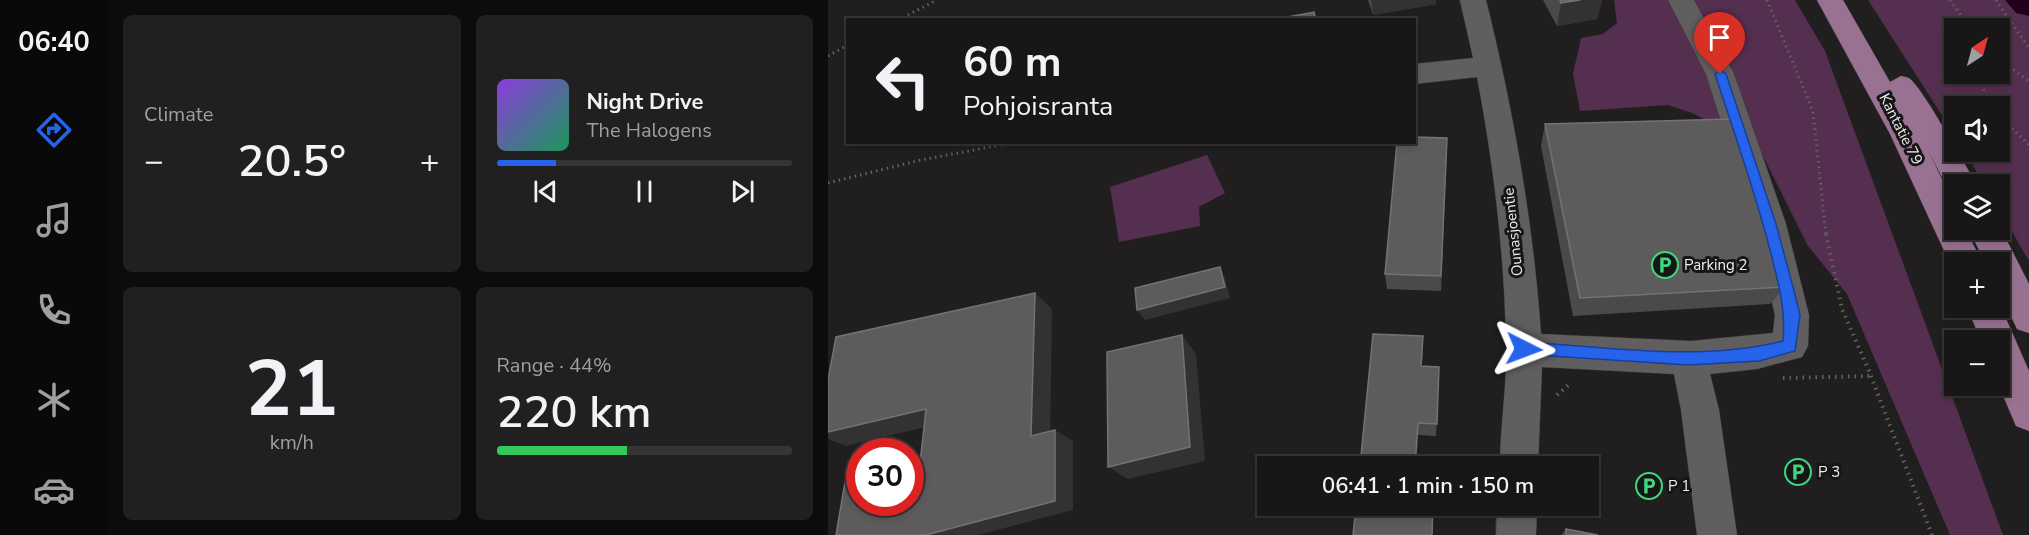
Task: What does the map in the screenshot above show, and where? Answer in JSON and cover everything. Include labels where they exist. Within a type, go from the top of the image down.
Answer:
[{"type":"main road","name":"Kantatie 79","points":[[1830,0],[1905,134],[1961,252]]},
{"type":"main road","name":"Kantatie 79","points":[[1840,0],[1935,137],[1955,174]]},
{"type":"main road","points":[[1990,240],[2029,318]]},
{"type":"main road","points":[[2010,369],[2029,413]]},
{"type":"street","name":"Ounasjoentie","points":[[1473,0],[1489,66],[1514,230],[1524,349],[1519,456]]},
{"type":"street","points":[[1524,349],[1688,358],[1759,354],[1790,346],[1792,315],[1770,224],[1720,74],[1681,0]]},
{"type":"street","points":[[1416,74],[1489,66]]},
{"type":"street","points":[[1688,358],[1700,410],[1717,535]]},
{"type":"street","points":[[1516,535],[1517,516]]},
{"type":"path","points":[[902,18],[937,0]]},
{"type":"path","points":[[1767,0],[1813,111],[1827,243],[1842,309],[1869,371],[1932,535]]},
{"type":"path","points":[[1950,0],[1961,18]]},
{"type":"path","points":[[1996,0],[2029,48]]},
{"type":"path","points":[[828,56],[846,46]]},
{"type":"path","points":[[2010,67],[2029,81]]},
{"type":"path","points":[[2010,127],[2029,145]]},
{"type":"path","points":[[828,183],[921,160],[1005,144]]},
{"type":"shaded area","points":[[1614,0],[1795,0],[1825,51],[1944,375],[1944,396],[1952,396],[2003,535],[1950,535],[1847,294],[1808,246],[1758,146],[1692,113],[1668,105],[1580,111],[1573,74],[1581,38],[1603,34],[1617,23]]},
{"type":"shaded area","points":[[1868,0],[2029,0],[2029,261],[2010,228],[2010,174],[1978,174],[1971,162],[2010,162],[2010,96],[1944,96],[1944,118]]},
{"type":"shaded area","points":[[1207,155],[1225,193],[1199,207],[1200,226],[1119,242],[1110,187]]},
{"type":"building","points":[[1560,0],[1580,0],[1561,3]]},
{"type":"building","points":[[1314,12],[1316,18],[1282,18]]},
{"type":"building","name":"Parking 2","points":[[1732,119],[1770,222],[1786,287],[1580,298],[1545,124]]},
{"type":"building","points":[[1416,137],[1447,138],[1441,276],[1385,274],[1397,144],[1416,144]]},
{"type":"building","points":[[1220,267],[1225,287],[1137,310],[1135,288]]},
{"type":"building","points":[[1035,293],[1031,436],[1055,430],[1055,501],[926,535],[836,535],[846,482],[846,516],[924,516],[923,438],[926,409],[828,432],[828,380],[836,337]]},
{"type":"building","points":[[1373,334],[1423,336],[1421,366],[1439,367],[1437,424],[1418,423],[1416,456],[1361,456]]},
{"type":"building","points":[[1182,335],[1190,447],[1108,467],[1107,352]]},
{"type":"building","points":[[1355,516],[1433,516],[1432,535],[1353,535]]},
{"type":"building","points":[[1566,529],[1598,535],[1566,535]]},
{"type":"waterway","points":[[2024,0],[2029,4]]},
{"type":"place","name":"Parking 2","points":[[1665,265]]},
{"type":"place","name":"P 3","points":[[1798,472]]},
{"type":"place","name":"P 1","points":[[1649,486]]},
{"type":"route","points":[[1524,349],[1688,358],[1759,354],[1790,346],[1792,315],[1770,224],[1720,74]]}]
